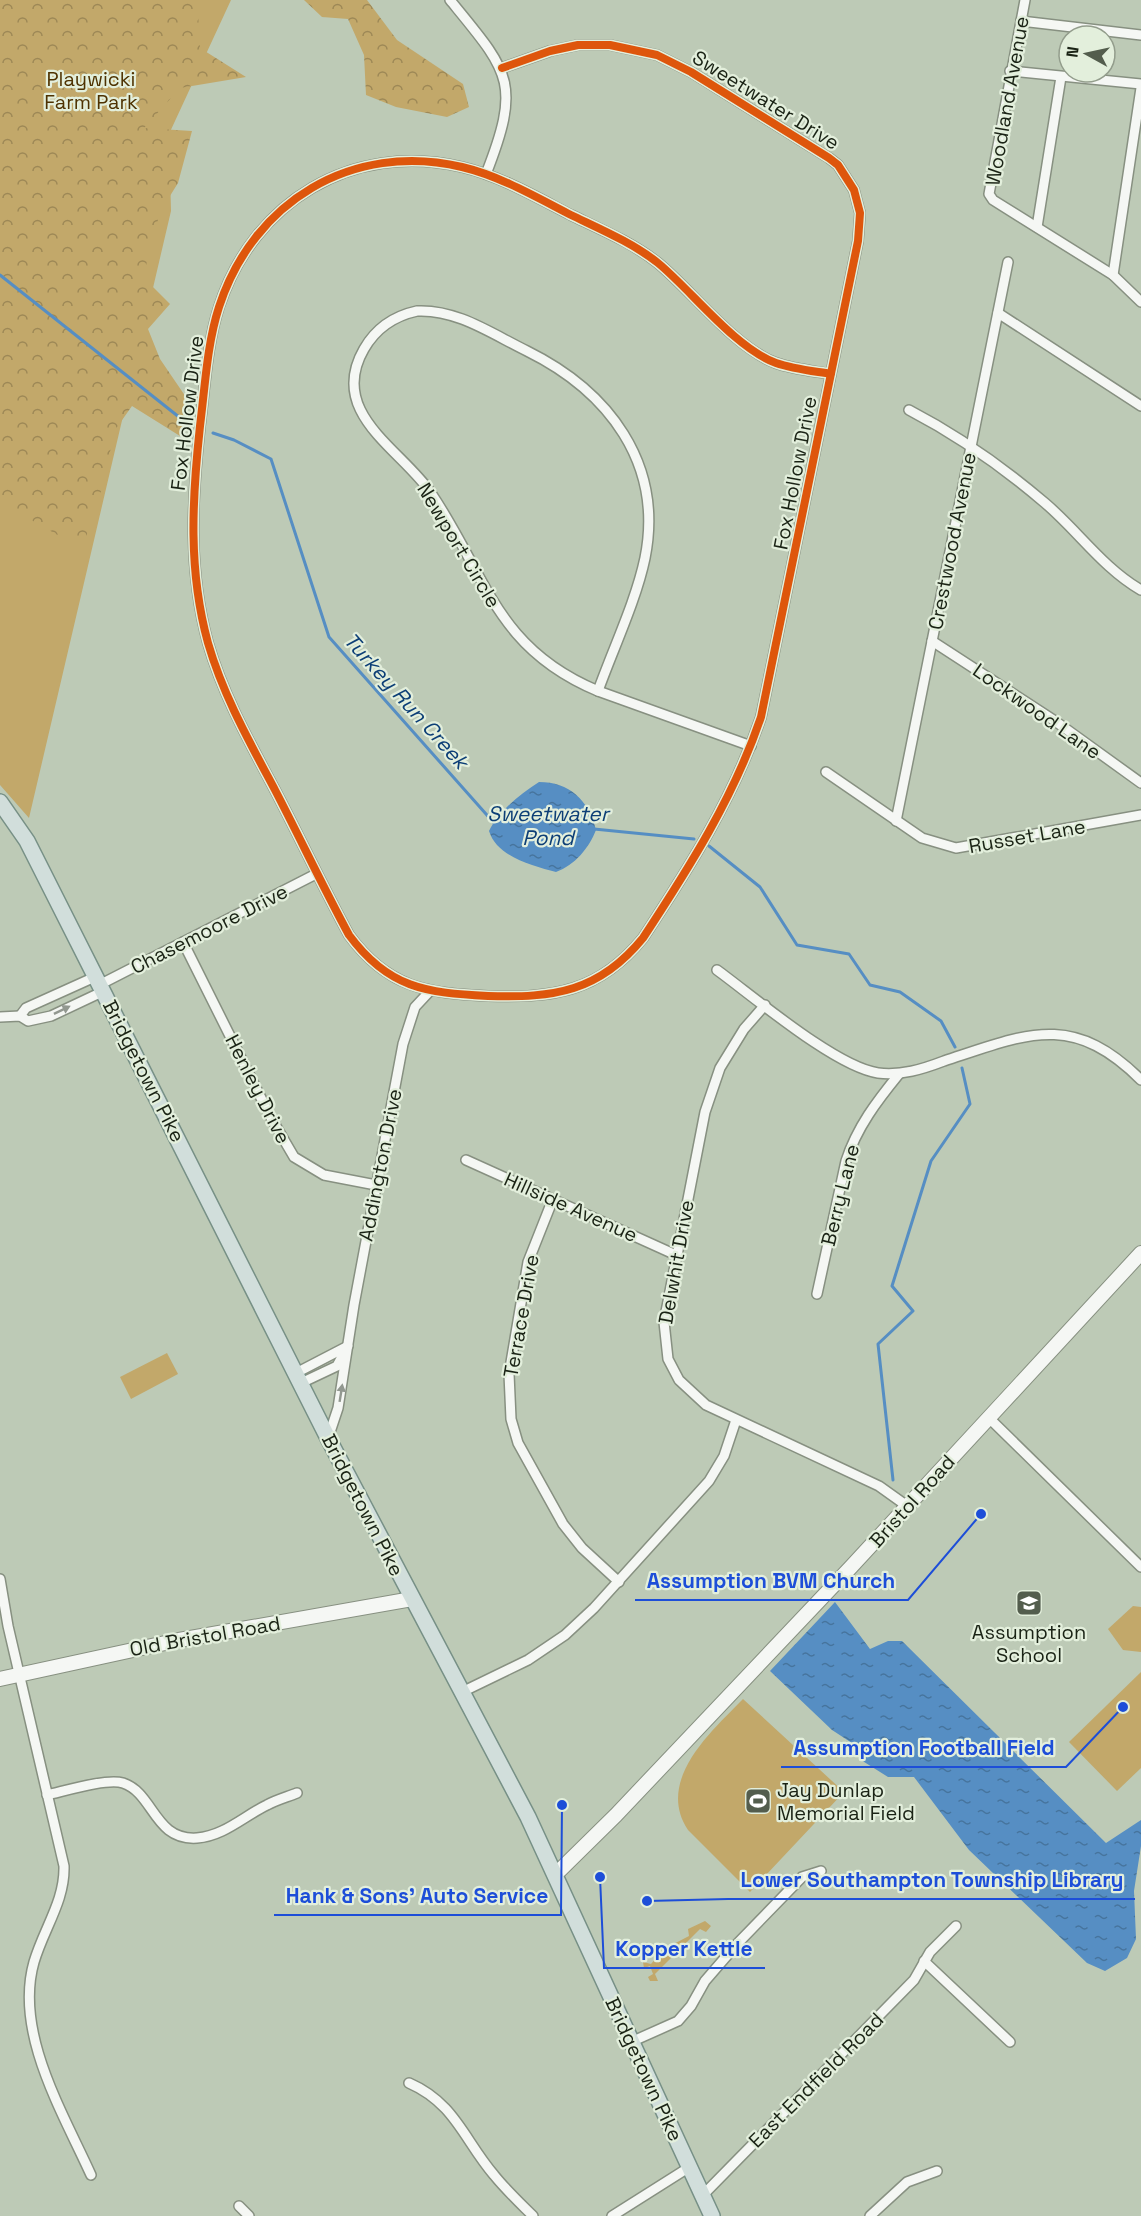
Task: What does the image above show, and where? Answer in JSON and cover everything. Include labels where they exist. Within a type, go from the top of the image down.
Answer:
[{"type":"main road","name":"Bridgetown Pike","points":[[0,802],[27,841],[328,1438],[462,1692],[555,1875],[712,2216]]},
{"type":"main road","name":"Bristol Road","points":[[555,1875],[652,1777],[1141,1253]]},
{"type":"main road","name":"Old Bristol Road","points":[[0,1679],[179,1640],[412,1599]]},
{"type":"street","points":[[450,0],[490,49],[502,68],[506,109],[499,140],[486,174]]},
{"type":"street","name":"Woodland Avenue","points":[[1025,0],[988,194],[1037,228],[1113,275],[1141,302]]},
{"type":"street","points":[[1021,21],[1141,34]]},
{"type":"street","name":"Sweetwater Drive","points":[[502,68],[550,51],[578,45],[610,45],[641,50],[691,72],[807,142],[838,165],[854,190],[860,226],[831,374]]},
{"type":"street","points":[[1010,71],[1057,77]]},
{"type":"street","points":[[1113,275],[1141,86],[1117,83]]},
{"type":"street","points":[[1037,228],[1059,84]]},
{"type":"street","name":"Fox Hollow Drive","points":[[406,160],[440,163],[486,174],[644,254],[744,343],[766,359],[788,366],[831,374],[765,702],[751,746],[724,805],[656,918],[635,947],[616,966],[583,986],[545,996],[429,992],[395,978],[358,948],[316,874],[226,693],[209,643],[197,594],[192,551],[193,499],[214,324],[233,270],[257,234],[284,206],[313,187],[355,169],[406,160]]},
{"type":"street","name":"Crestwood Avenue","points":[[896,820],[1008,262]]},
{"type":"street","name":"Newport Circle","points":[[598,691],[641,570],[648,537],[645,486],[630,445],[596,397],[546,360],[448,314],[417,311],[395,318],[373,336],[357,363],[354,384],[363,417],[384,442],[415,471],[433,495],[496,609],[513,631],[557,670],[598,691],[751,746]]},
{"type":"street","points":[[998,313],[1141,406]]},
{"type":"street","points":[[909,410],[937,425],[971,448],[1047,504],[1114,571],[1141,590]]},
{"type":"street","name":"Lockwood Lane","points":[[932,641],[1055,721],[1141,783]]},
{"type":"street","name":"Russet Lane","points":[[826,772],[933,843],[968,848],[1141,815]]},
{"type":"street","name":"Chasemoore Drive","points":[[100,984],[316,874]]},
{"type":"street","name":"Henley Drive","points":[[183,942],[270,1116],[294,1157],[324,1175],[376,1185]]},
{"type":"street","points":[[717,970],[854,1066],[879,1073],[899,1074],[919,1070],[1012,1039],[1058,1034],[1098,1046],[1113,1054],[1141,1080]]},
{"type":"street","points":[[20,1016],[26,1008],[100,984]]},
{"type":"street","points":[[0,1017],[20,1016],[28,1021],[45,1018],[100,984]]},
{"type":"street","name":"Addington Drive","points":[[328,1438],[338,1408],[403,1044],[415,1007],[429,992]]},
{"type":"street","name":"Delwhit Drive","points":[[765,1005],[735,1042],[714,1083],[705,1112],[664,1322],[668,1359],[680,1380],[696,1398],[736,1420],[879,1486],[907,1506]]},
{"type":"street","name":"Berry Lane","points":[[817,1294],[846,1161],[853,1140],[879,1098],[899,1074]]},
{"type":"street","name":"Hillside Avenue","points":[[466,1160],[676,1254]]},
{"type":"street","name":"Terrace Drive","points":[[553,1199],[528,1262],[509,1374],[511,1419],[518,1443],[563,1524],[582,1548],[619,1582]]},
{"type":"street","name":"Addington Drive","points":[[299,1378],[337,1366],[348,1346]]},
{"type":"street","points":[[988,1417],[1141,1567]]},
{"type":"street","points":[[462,1692],[528,1660],[565,1635],[619,1582],[715,1473],[724,1456],[736,1420]]},
{"type":"street","points":[[0,1579],[64,1876],[60,1898],[34,1961],[28,2000],[29,2019],[37,2050],[91,2175]]},
{"type":"street","points":[[47,1795],[104,1784],[124,1783],[135,1791],[162,1825],[176,1835],[188,1838],[210,1835],[232,1826],[266,1805],[297,1793]]},
{"type":"street","points":[[631,2042],[678,2021],[691,2006],[705,1981],[737,1944],[802,1877],[821,1872]]},
{"type":"street","name":"East Endfield Road","points":[[702,2196],[914,1980],[924,1961],[956,1926]]},
{"type":"street","points":[[924,1961],[1010,2042]]},
{"type":"street","points":[[409,2083],[443,2103],[494,2175],[533,2216]]},
{"type":"street","points":[[612,2216],[688,2168]]},
{"type":"street","points":[[870,2216],[907,2182],[938,2171]]},
{"type":"street","points":[[239,2206],[249,2216]]},
{"type":"green space","name":"Playwicki Farm Park","points":[[0,0],[231,0],[169,134],[171,211],[29,818],[0,785]]},
{"type":"green space","name":"Playwicki Farm Park","points":[[0,0],[202,0],[198,12],[200,48],[246,77],[180,88],[144,128],[192,131],[178,183],[160,212],[143,277],[170,304],[148,329],[160,359],[190,403],[180,436],[132,406],[115,430],[101,491],[82,549],[14,510],[0,505]]},
{"type":"green space","points":[[304,0],[367,0],[397,40],[463,84],[469,107],[447,117],[396,107],[366,95],[364,55],[348,19],[322,17]]},
{"type":"green space","points":[[167,1353],[178,1374],[131,1399],[120,1377]]},
{"type":"green space","points":[[1133,1606],[1141,1607],[1141,1652],[1123,1650],[1108,1629]]},
{"type":"green space","points":[[1141,1672],[1141,1768],[1117,1791],[1069,1742]]},
{"type":"green space","name":"Jay Dunlap Memorial Field","points":[[743,1699],[844,1792],[750,1892],[688,1830],[680,1811],[678,1793],[683,1775],[703,1741]]},
{"type":"green space","points":[[705,1921],[711,1926],[706,1932],[700,1929],[655,1974],[658,1981],[650,1981],[648,1977],[653,1974],[650,1966],[644,1968],[643,1962],[651,1964],[664,1949],[689,1936],[688,1929]]},
{"type":"water","name":"Sweetwater Pond","points":[[539,782],[560,785],[576,795],[588,810],[596,830],[580,855],[569,865],[556,872],[508,854],[493,840],[489,831],[510,804]]},
{"type":"water","points":[[835,1602],[870,1649],[888,1641],[902,1641],[1106,1843],[1141,1820],[1141,1846],[1134,1891],[1136,1939],[1127,1958],[1105,1971],[1087,1963],[969,1850],[914,1777],[888,1777],[861,1760],[855,1745],[832,1730],[770,1671]]},
{"type":"waterway","name":"Turkey Run Creek","points":[[0,275],[184,421]]},
{"type":"waterway","name":"Turkey Run Creek","points":[[213,433],[234,440],[271,459],[329,637],[494,823]]},
{"type":"waterway","name":"Turkey Run Creek","points":[[594,829],[694,839]]},
{"type":"waterway","name":"Turkey Run Creek","points":[[709,846],[760,887],[797,945],[849,954],[870,985],[900,992],[941,1021],[955,1047]]},
{"type":"waterway","name":"Turkey Run Creek","points":[[893,1480],[878,1344],[913,1311],[892,1286],[931,1161],[970,1104],[962,1068]]},
{"type":"cycle path","points":[[502,68],[550,51],[578,45],[610,45],[657,55],[691,72],[838,165],[854,190],[860,213],[858,241],[761,717],[724,804],[643,938],[610,970],[592,981],[554,993],[512,996],[446,993],[410,984],[378,966],[349,935],[229,700],[208,643],[197,589],[194,508],[197,454],[209,351],[219,307],[235,270],[256,237],[282,210],[312,188],[346,172],[382,163],[421,161],[462,167],[518,188],[638,249],[658,263],[714,318],[761,356],[783,365],[803,370],[810,371],[824,373],[831,374]]},
{"type":"place","name":"Assumption BVM Church","points":[[981,1514]]},
{"type":"place","name":"Assumption School","points":[[1029,1603]]},
{"type":"place","name":"Assumption Football Field","points":[[1123,1707]]},
{"type":"place","name":"Jay Dunlap Memorial Field","points":[[758,1801]]},
{"type":"place","name":"Hank & Sons' Auto Service","points":[[562,1805]]},
{"type":"place","name":"Kopper Kettle","points":[[600,1877]]},
{"type":"place","name":"Lower Southampton Township Library","points":[[647,1901]]}]
